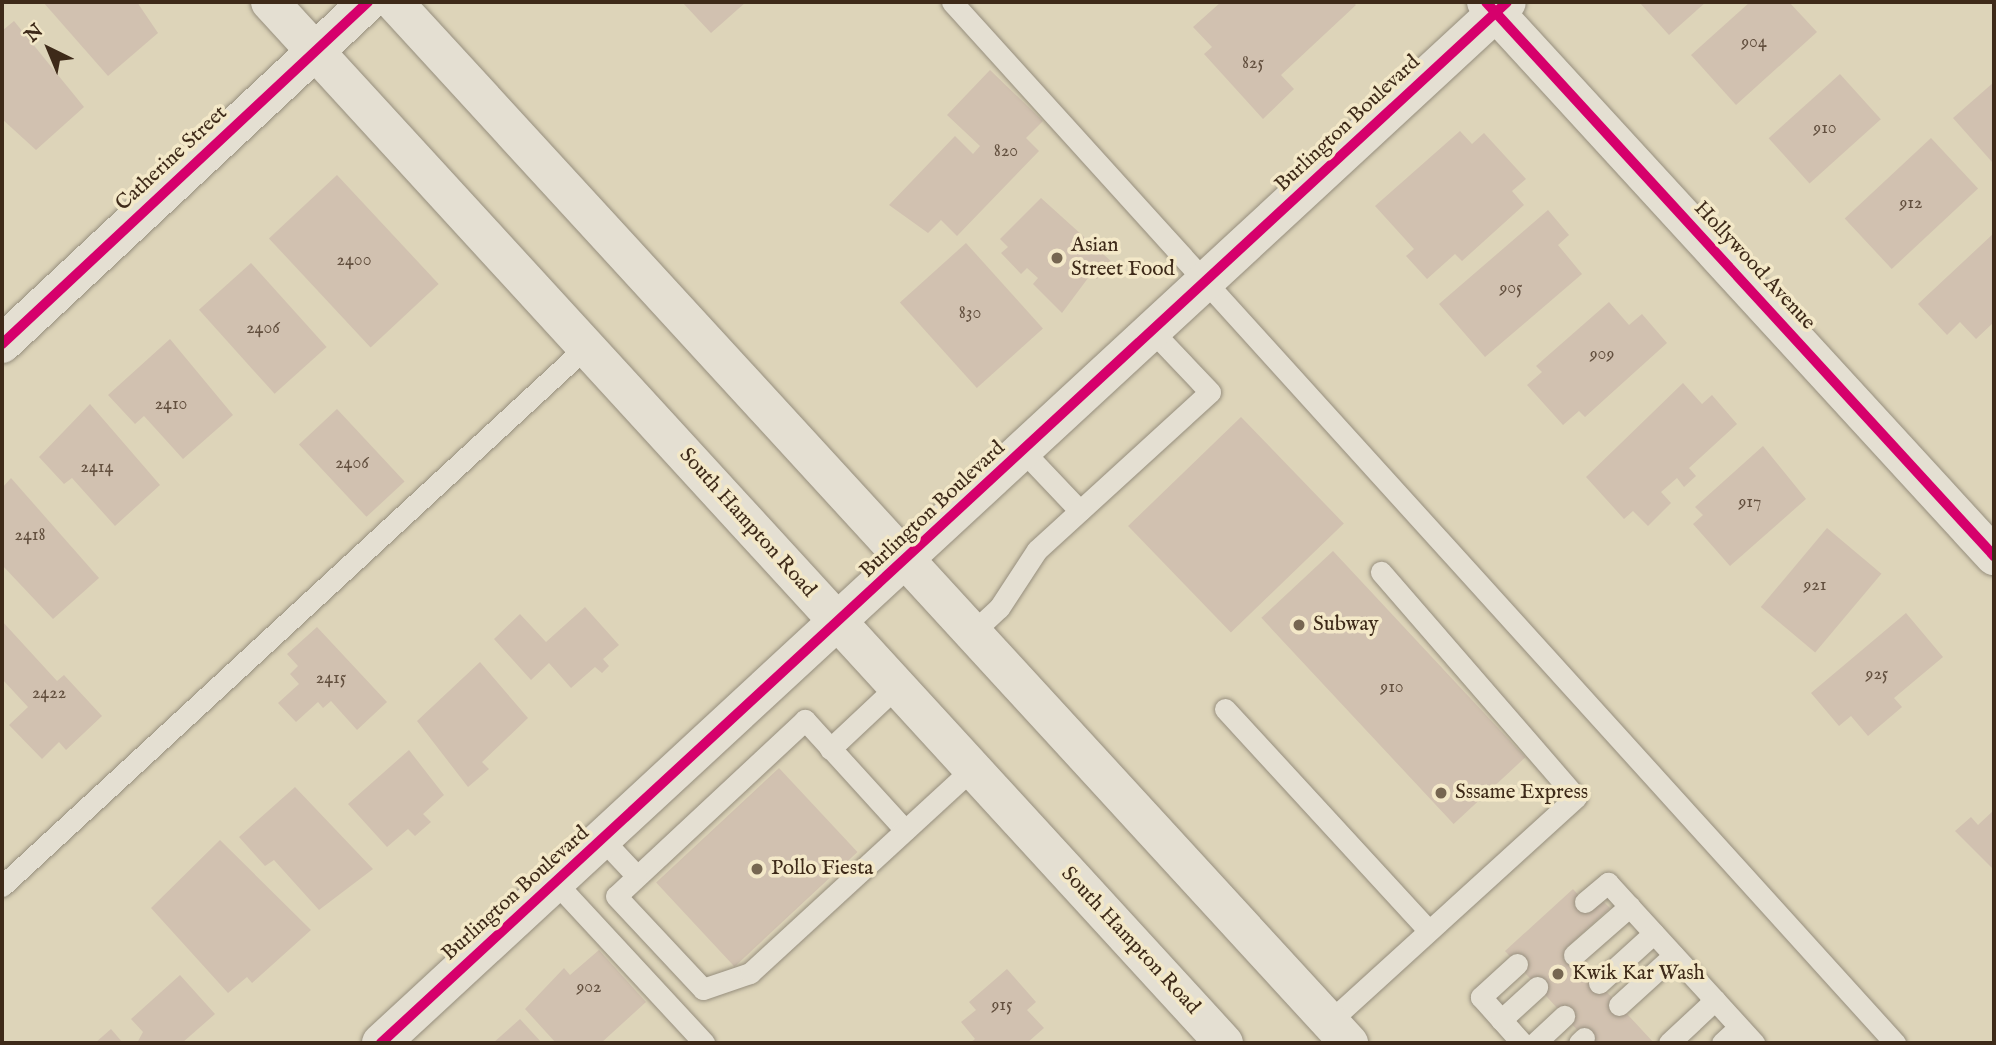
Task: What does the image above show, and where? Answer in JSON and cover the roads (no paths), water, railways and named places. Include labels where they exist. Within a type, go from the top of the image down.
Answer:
[{"type":"main road","name":"South Hampton Road","points":[[270,2],[1224,1043]]},
{"type":"main road","name":"Catherine Street","points":[[2,344],[368,2]]},
{"type":"main road","points":[[394,2],[1339,1032]]},
{"type":"main road","name":"Burlington Boulevard","points":[[381,1043],[1207,283],[1496,5]]},
{"type":"main road","name":"Hollywood Avenue","points":[[1496,5],[1994,556]]},
{"type":"lane","points":[[952,2],[1895,1043]]},
{"type":"lane","points":[[973,632],[999,608],[1037,550],[1210,392],[1154,332]]},
{"type":"lane","points":[[2,886],[587,346]]},
{"type":"lane","points":[[1024,452],[1080,511]]},
{"type":"lane","points":[[1339,1032],[1429,931],[1576,797],[1381,572]]},
{"type":"lane","points":[[830,749],[897,686]]},
{"type":"lane","points":[[1225,709],[1429,931]]},
{"type":"lane","points":[[588,918],[616,896],[805,720],[905,830]]},
{"type":"lane","points":[[616,896],[703,989],[751,973],[972,769]]},
{"type":"lane","points":[[603,840],[636,875]]},
{"type":"lane","points":[[556,883],[704,1043]]},
{"type":"lane","points":[[1585,902],[1608,883],[1755,1043]]},
{"type":"lane","points":[[1574,956],[1630,906]]},
{"type":"lane","points":[[1599,983],[1654,933]]},
{"type":"lane","points":[[1619,1005],[1674,955]]},
{"type":"lane","points":[[1517,964],[1481,997],[1522,1043]]},
{"type":"lane","points":[[1501,1020],[1537,987]]},
{"type":"lane","points":[[1669,1043],[1715,1000]]},
{"type":"lane","points":[[1535,1043],[1564,1016]]},
{"type":"lane","points":[[1722,1043],[1740,1027]]},
{"type":"place","name":"Asian Street Food","points":[[1057,258]]},
{"type":"place","name":"Subway","points":[[1299,625]]},
{"type":"place","name":"Sssame Express","points":[[1441,793]]},
{"type":"place","name":"Pollo Fiesta","points":[[757,869]]},
{"type":"place","name":"Kwik Kar Wash","points":[[1558,974]]}]
